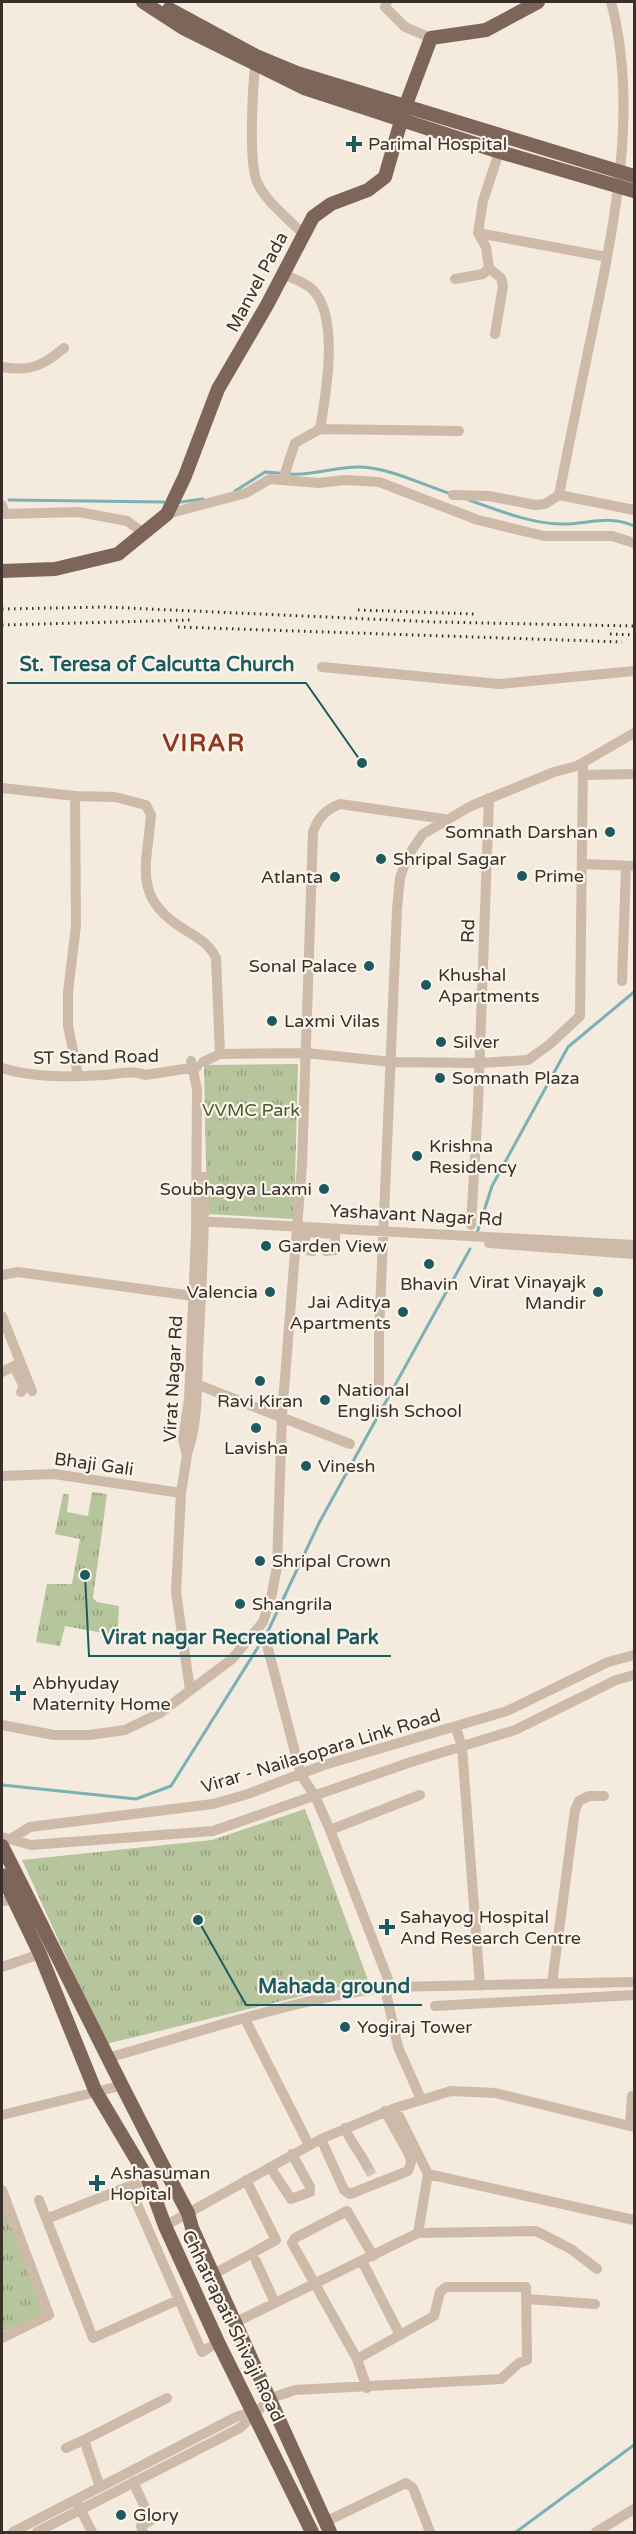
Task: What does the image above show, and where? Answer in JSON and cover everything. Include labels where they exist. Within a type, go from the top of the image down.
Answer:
[{"type":"main road","points":[[143,2],[183,28],[256,61]]},
{"type":"main road","points":[[157,2],[304,88],[504,137],[629,174]]},
{"type":"main road","points":[[431,38],[486,30],[538,2]]},
{"type":"main road","name":"Manvel Pada","points":[[2,571],[55,568],[118,554],[167,514],[218,389],[303,234],[320,209],[379,184],[389,165],[403,113],[431,38]]},
{"type":"main road","points":[[403,113],[500,152],[628,189]]},
{"type":"main road","points":[[5,1841],[120,2086],[188,2213],[192,2228],[328,2527]]},
{"type":"main road","name":"Chhatrapati Shivaji Road","points":[[2,1875],[8,1900],[40,1954],[96,2090],[148,2179],[165,2226],[218,2342],[312,2532]]},
{"type":"street","points":[[387,2],[385,8],[395,19],[405,27],[431,38]]},
{"type":"street","points":[[559,495],[607,258],[628,189],[633,95],[619,26],[611,2]]},
{"type":"street","points":[[256,61],[253,157],[256,181],[269,200],[303,234]]},
{"type":"street","points":[[495,334],[503,286],[501,278],[489,268],[486,247],[478,233],[483,201],[504,137]]},
{"type":"street","points":[[478,233],[607,258]]},
{"type":"street","points":[[455,279],[483,274],[489,268]]},
{"type":"street","points":[[283,274],[310,287],[321,300],[327,333],[327,386],[320,429]]},
{"type":"street","points":[[2,367],[19,370],[36,368],[64,348]]},
{"type":"street","points":[[283,479],[295,443],[320,429],[459,431]]},
{"type":"street","points":[[167,514],[246,493],[270,479],[319,483],[345,480],[379,482],[478,520],[544,536],[612,536],[634,543]]},
{"type":"street","points":[[453,495],[489,496],[535,505],[545,504],[559,495],[634,510]]},
{"type":"street","points":[[3,511],[80,512],[127,521],[145,534]]},
{"type":"street","points":[[322,667],[499,684],[634,671]]},
{"type":"street","points":[[379,1393],[383,1233],[397,909],[400,878],[407,857],[423,834],[444,819],[489,798],[583,769],[634,733]]},
{"type":"street","points":[[583,769],[634,774]]},
{"type":"street","points":[[2,788],[75,796],[132,799],[146,805],[151,816],[146,885],[149,898],[175,924],[212,949],[216,958],[220,1054],[306,1053],[392,1062],[480,1063],[528,1060],[550,1044],[580,1016],[583,769]]},
{"type":"street","points":[[75,796],[76,926],[68,992],[68,1026],[78,1075]]},
{"type":"street","name":"Rd","points":[[471,1225],[480,1063],[489,798]]},
{"type":"street","points":[[313,1251],[304,1249],[303,1228],[309,906],[313,832],[317,820],[326,811],[340,804],[444,819]]},
{"type":"street","points":[[582,864],[630,866],[622,981]]},
{"type":"street","name":"ST Stand Road","points":[[2,1068],[22,1075],[139,1072],[144,1069],[197,1063],[220,1054]]},
{"type":"street","name":"Virat Nagar Rd","points":[[190,1690],[176,1592],[181,1493],[187,1455],[192,1441],[194,1296],[200,1221],[197,1063]]},
{"type":"street","points":[[200,1221],[193,1382],[282,1415],[350,1444]]},
{"type":"street","name":"Yashavant Nagar Rd","points":[[200,1221],[469,1238],[477,1235],[634,1245]]},
{"type":"street","points":[[303,1228],[335,1234],[335,1250],[326,1251]]},
{"type":"street","points":[[2,1725],[54,1735],[89,1735],[125,1730],[160,1713],[232,1659],[257,1636],[271,1598],[277,1567],[282,1415],[303,1228]]},
{"type":"street","points":[[469,1238],[484,1242],[634,1254]]},
{"type":"street","points":[[2,1275],[18,1272],[194,1296]]},
{"type":"street","points":[[2,1316],[26,1391]]},
{"type":"street","points":[[2,1372],[17,1364]]},
{"type":"street","name":"Bhaji Gali","points":[[2,1476],[54,1474],[181,1493]]},
{"type":"street","points":[[257,1636],[267,1645],[301,1775],[315,1796],[330,1830],[388,1987],[398,2047],[421,2099]]},
{"type":"street","name":"Virar - Nailasopara Link Road","points":[[5,1841],[30,1827],[213,1804],[248,1794],[324,1765],[456,1728],[507,1711],[608,1662],[634,1655]]},
{"type":"street","name":"Virar - Nailasopara Link Road","points":[[5,1841],[31,1845],[213,1831],[515,1731],[616,1680],[634,1675]]},
{"type":"street","points":[[456,1728],[462,1747],[480,1986]]},
{"type":"street","points":[[330,1830],[420,1795]]},
{"type":"street","points":[[552,1983],[575,1810],[579,1801],[589,1796],[604,1796]]},
{"type":"street","points":[[2,1967],[40,1954]]},
{"type":"street","points":[[107,2058],[245,2019],[354,1992],[388,1987],[634,1982]]},
{"type":"street","points":[[435,2006],[634,1995]]},
{"type":"street","points":[[245,2019],[309,2145]]},
{"type":"street","points":[[2,2115],[96,2090],[120,2086]]},
{"type":"street","points":[[165,2226],[309,2145],[323,2142],[389,2111],[421,2099],[451,2091],[495,2093],[632,2126],[632,2096],[634,2096]]},
{"type":"street","points":[[389,2111],[428,2174],[418,2234]]},
{"type":"street","points":[[323,2142],[346,2193],[354,2194],[408,2171],[411,2162],[389,2111]]},
{"type":"street","points":[[346,2130],[367,2166]]},
{"type":"street","points":[[270,2167],[291,2199],[310,2192],[310,2187],[292,2154]]},
{"type":"street","points":[[428,2174],[634,2220]]},
{"type":"street","points":[[46,2219],[148,2179]]},
{"type":"street","points":[[214,2274],[276,2240],[246,2180]]},
{"type":"street","points":[[129,2186],[202,2352],[218,2342]]},
{"type":"street","points":[[2,2338],[49,2315],[3,2197]]},
{"type":"street","points":[[39,2200],[93,2338],[178,2300]]},
{"type":"street","points":[[355,2211],[400,2335]]},
{"type":"street","points":[[368,2388],[357,2359],[314,2284],[293,2240],[340,2212],[350,2212],[371,2257]]},
{"type":"street","points":[[236,2322],[418,2234],[536,2231],[571,2249],[597,2269]]},
{"type":"street","points":[[256,2261],[275,2303]]},
{"type":"street","points":[[13,2532],[134,2482],[240,2428],[254,2411],[271,2398],[295,2390],[368,2388],[501,2379],[519,2363],[527,2360],[526,2288],[446,2286],[440,2292],[434,2316],[357,2359]]},
{"type":"street","points":[[527,2300],[595,2304]]},
{"type":"street","points":[[66,2448],[167,2398]]},
{"type":"street","points":[[37,2532],[100,2487],[236,2417],[254,2411]]},
{"type":"street","points":[[84,2440],[100,2487]]},
{"type":"street","points":[[134,2482],[151,2520],[141,2526],[143,2532]]},
{"type":"street","points":[[328,2527],[406,2483],[413,2488],[430,2532]]},
{"type":"street","points":[[78,2504],[92,2532]]},
{"type":"street","points":[[598,2532],[634,2509]]},
{"type":"green space","name":"VVMC Park","points":[[298,1064],[294,1219],[207,1214],[204,1065]]},
{"type":"green space","points":[[92,1492],[107,1494],[93,1598],[97,1602],[119,1606],[118,1625],[114,1635],[65,1626],[60,1646],[36,1642],[47,1584],[72,1584],[80,1539],[55,1534],[63,1494],[69,1494],[67,1512],[88,1516]]},
{"type":"green space","points":[[305,1809],[368,1980],[106,2044],[22,1860],[212,1840]]},
{"type":"green space","points":[[2,2206],[44,2314],[2,2332]]},
{"type":"waterway","points":[[290,474],[308,474],[351,467],[371,468],[451,494]]},
{"type":"waterway","points":[[235,491],[265,472],[279,473]]},
{"type":"waterway","points":[[181,502],[203,499]]},
{"type":"waterway","points":[[9,500],[164,502]]},
{"type":"waterway","points":[[469,500],[513,515],[548,523],[569,524],[607,520],[634,526]]},
{"type":"waterway","points":[[477,1233],[492,1186],[568,1047],[634,992]]},
{"type":"waterway","points":[[268,1631],[319,1523],[470,1249]]},
{"type":"waterway","points":[[2,1785],[136,1799],[171,1786],[260,1644]]},
{"type":"waterway","points":[[516,2532],[634,2445]]},
{"type":"tunnel","points":[[367,2166],[376,2182]]},
{"type":"railway","points":[[2,609],[105,607],[436,622],[634,626]]},
{"type":"railway","points":[[358,610],[475,614]]},
{"type":"railway","points":[[2,625],[190,620]]},
{"type":"railway","points":[[178,627],[622,642]]},
{"type":"railway","points":[[610,634],[634,635]]},
{"type":"place","name":"Parimal Hospital","points":[[354,144]]},
{"type":"place","name":"St. Teresa of Calcutta Church","points":[[362,763]]},
{"type":"place","name":"Somnath Darshan","points":[[610,832]]},
{"type":"place","name":"Shripal Sagar","points":[[381,859]]},
{"type":"place","name":"Prime","points":[[522,876]]},
{"type":"place","name":"Atlanta","points":[[335,877]]},
{"type":"place","name":"Sonal Palace","points":[[369,966]]},
{"type":"place","name":"Khushal Apartments","points":[[426,985]]},
{"type":"place","name":"Laxmi Vilas","points":[[272,1021]]},
{"type":"place","name":"Silver","points":[[441,1042]]},
{"type":"place","name":"Somnath Plaza","points":[[440,1078]]},
{"type":"place","name":"Krishna Residency","points":[[417,1156]]},
{"type":"place","name":"Soubhagya Laxmi","points":[[324,1189]]},
{"type":"place","name":"Garden View","points":[[266,1246]]},
{"type":"place","name":"Bhavin","points":[[429,1264]]},
{"type":"place","name":"Valencia","points":[[270,1292]]},
{"type":"place","name":"Virat Vinayajk Mandir","points":[[598,1292]]},
{"type":"place","name":"Jai Aditya Apartments","points":[[403,1312]]},
{"type":"place","name":"Ravi Kiran","points":[[260,1381]]},
{"type":"place","name":"National English School","points":[[325,1400]]},
{"type":"place","name":"Lavisha","points":[[256,1428]]},
{"type":"place","name":"Vinesh","points":[[306,1466]]},
{"type":"place","name":"Shripal Crown","points":[[260,1561]]},
{"type":"place","name":"Virat nagar Recreational Park","points":[[85,1575]]},
{"type":"place","name":"Shangrila","points":[[240,1604]]},
{"type":"place","name":"Abhyuday Maternity Home","points":[[18,1693]]},
{"type":"place","name":"Mahada ground","points":[[198,1920]]},
{"type":"place","name":"Sahayog Hospital And Research Centre","points":[[387,1927]]},
{"type":"place","name":"Yogiraj Tower","points":[[345,2027]]},
{"type":"place","name":"Ashasuman Hopital","points":[[97,2183]]},
{"type":"place","name":"Glory","points":[[121,2515]]},
{"type":"district","name":"VIRAR","points":[[204,743]]}]
